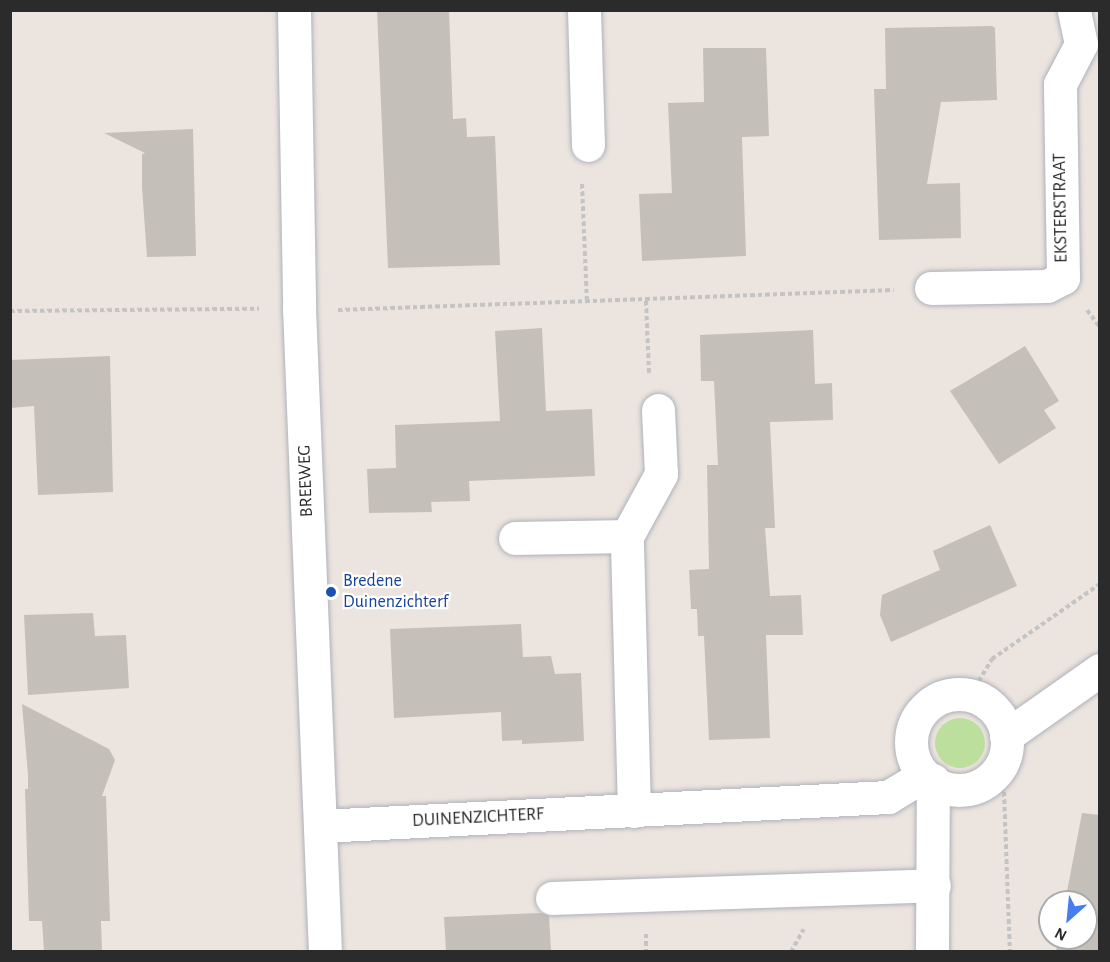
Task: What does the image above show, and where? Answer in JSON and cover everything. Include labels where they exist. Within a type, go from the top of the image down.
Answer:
[{"type":"street","name":"BREEWEG","points":[[294,10],[299,308],[325,951]]},
{"type":"street","points":[[584,10],[588,145]]},
{"type":"street","name":"EKSTERSTRAAT","points":[[931,288],[1047,286],[1063,278],[1059,84],[1081,44],[1074,10]]},
{"type":"street","points":[[634,811],[627,536],[661,474],[658,410]]},
{"type":"street","points":[[515,538],[627,536]]},
{"type":"street","points":[[1006,736],[1100,670]]},
{"type":"street","points":[[946,694],[971,694],[1001,714],[1006,736],[1010,750],[991,782],[956,792],[928,778],[911,753],[916,721],[925,707],[946,694]]},
{"type":"street","points":[[928,778],[934,885],[932,951]]},
{"type":"street","name":"DUINENZICHTERF","points":[[321,826],[888,797],[928,778]]},
{"type":"street","points":[[552,898],[934,885]]},
{"type":"path","points":[[587,303],[581,164],[588,145]]},
{"type":"path","points":[[10,311],[299,308],[336,310],[646,301],[931,288]]},
{"type":"path","points":[[646,301],[650,404],[658,410]]},
{"type":"path","points":[[971,694],[992,659],[1100,584]]},
{"type":"path","points":[[991,782],[1004,792],[1010,951]]},
{"type":"green space","points":[[965,718],[978,725],[984,733],[984,753],[978,761],[970,767],[955,768],[942,761],[936,753],[935,738],[942,725],[950,719]]},
{"type":"building","points":[[377,10],[449,10],[453,119],[466,118],[467,137],[495,136],[500,265],[388,268]]},
{"type":"building","points":[[992,26],[995,28],[997,100],[941,102],[927,184],[960,183],[961,238],[879,240],[874,89],[886,89],[885,28]]},
{"type":"building","points":[[703,48],[766,48],[769,136],[742,137],[746,256],[642,261],[639,194],[672,193],[668,103],[704,102]]},
{"type":"building","points":[[193,129],[196,256],[147,257],[142,187],[142,154],[145,153],[104,133]]},
{"type":"building","points":[[542,328],[546,411],[592,409],[595,476],[469,481],[470,501],[431,502],[432,512],[369,513],[367,469],[396,468],[395,425],[500,421],[495,331]]},
{"type":"building","points":[[813,330],[815,384],[832,383],[833,420],[770,422],[775,528],[765,528],[770,596],[801,595],[803,635],[766,635],[770,738],[709,740],[704,636],[698,636],[697,609],[691,609],[689,570],[709,569],[707,465],[718,465],[714,381],[701,381],[700,335]]},
{"type":"building","points":[[1025,346],[1059,401],[1044,410],[1056,428],[999,464],[950,391]]},
{"type":"building","points":[[110,356],[113,492],[38,495],[34,406],[10,408],[10,360]]},
{"type":"building","points":[[990,525],[1017,586],[891,642],[880,615],[882,595],[940,570],[933,551]]},
{"type":"building","points":[[93,613],[95,636],[126,635],[129,688],[28,695],[24,615]]},
{"type":"building","points":[[521,624],[523,657],[551,656],[555,674],[581,673],[584,741],[522,744],[522,740],[502,741],[501,712],[394,718],[390,629]]},
{"type":"building","points":[[22,704],[109,749],[115,760],[102,796],[106,796],[110,921],[101,921],[102,951],[44,951],[42,921],[29,921],[25,789],[28,789],[28,775]]},
{"type":"building","points":[[1082,813],[1100,815],[1100,951],[1056,951],[1098,950],[1098,890],[1067,890]]},
{"type":"building","points":[[541,913],[549,916],[551,951],[446,951],[444,917]]},
{"type":"place","name":"Bredene Duinenzichterf","points":[[331,592]]}]
